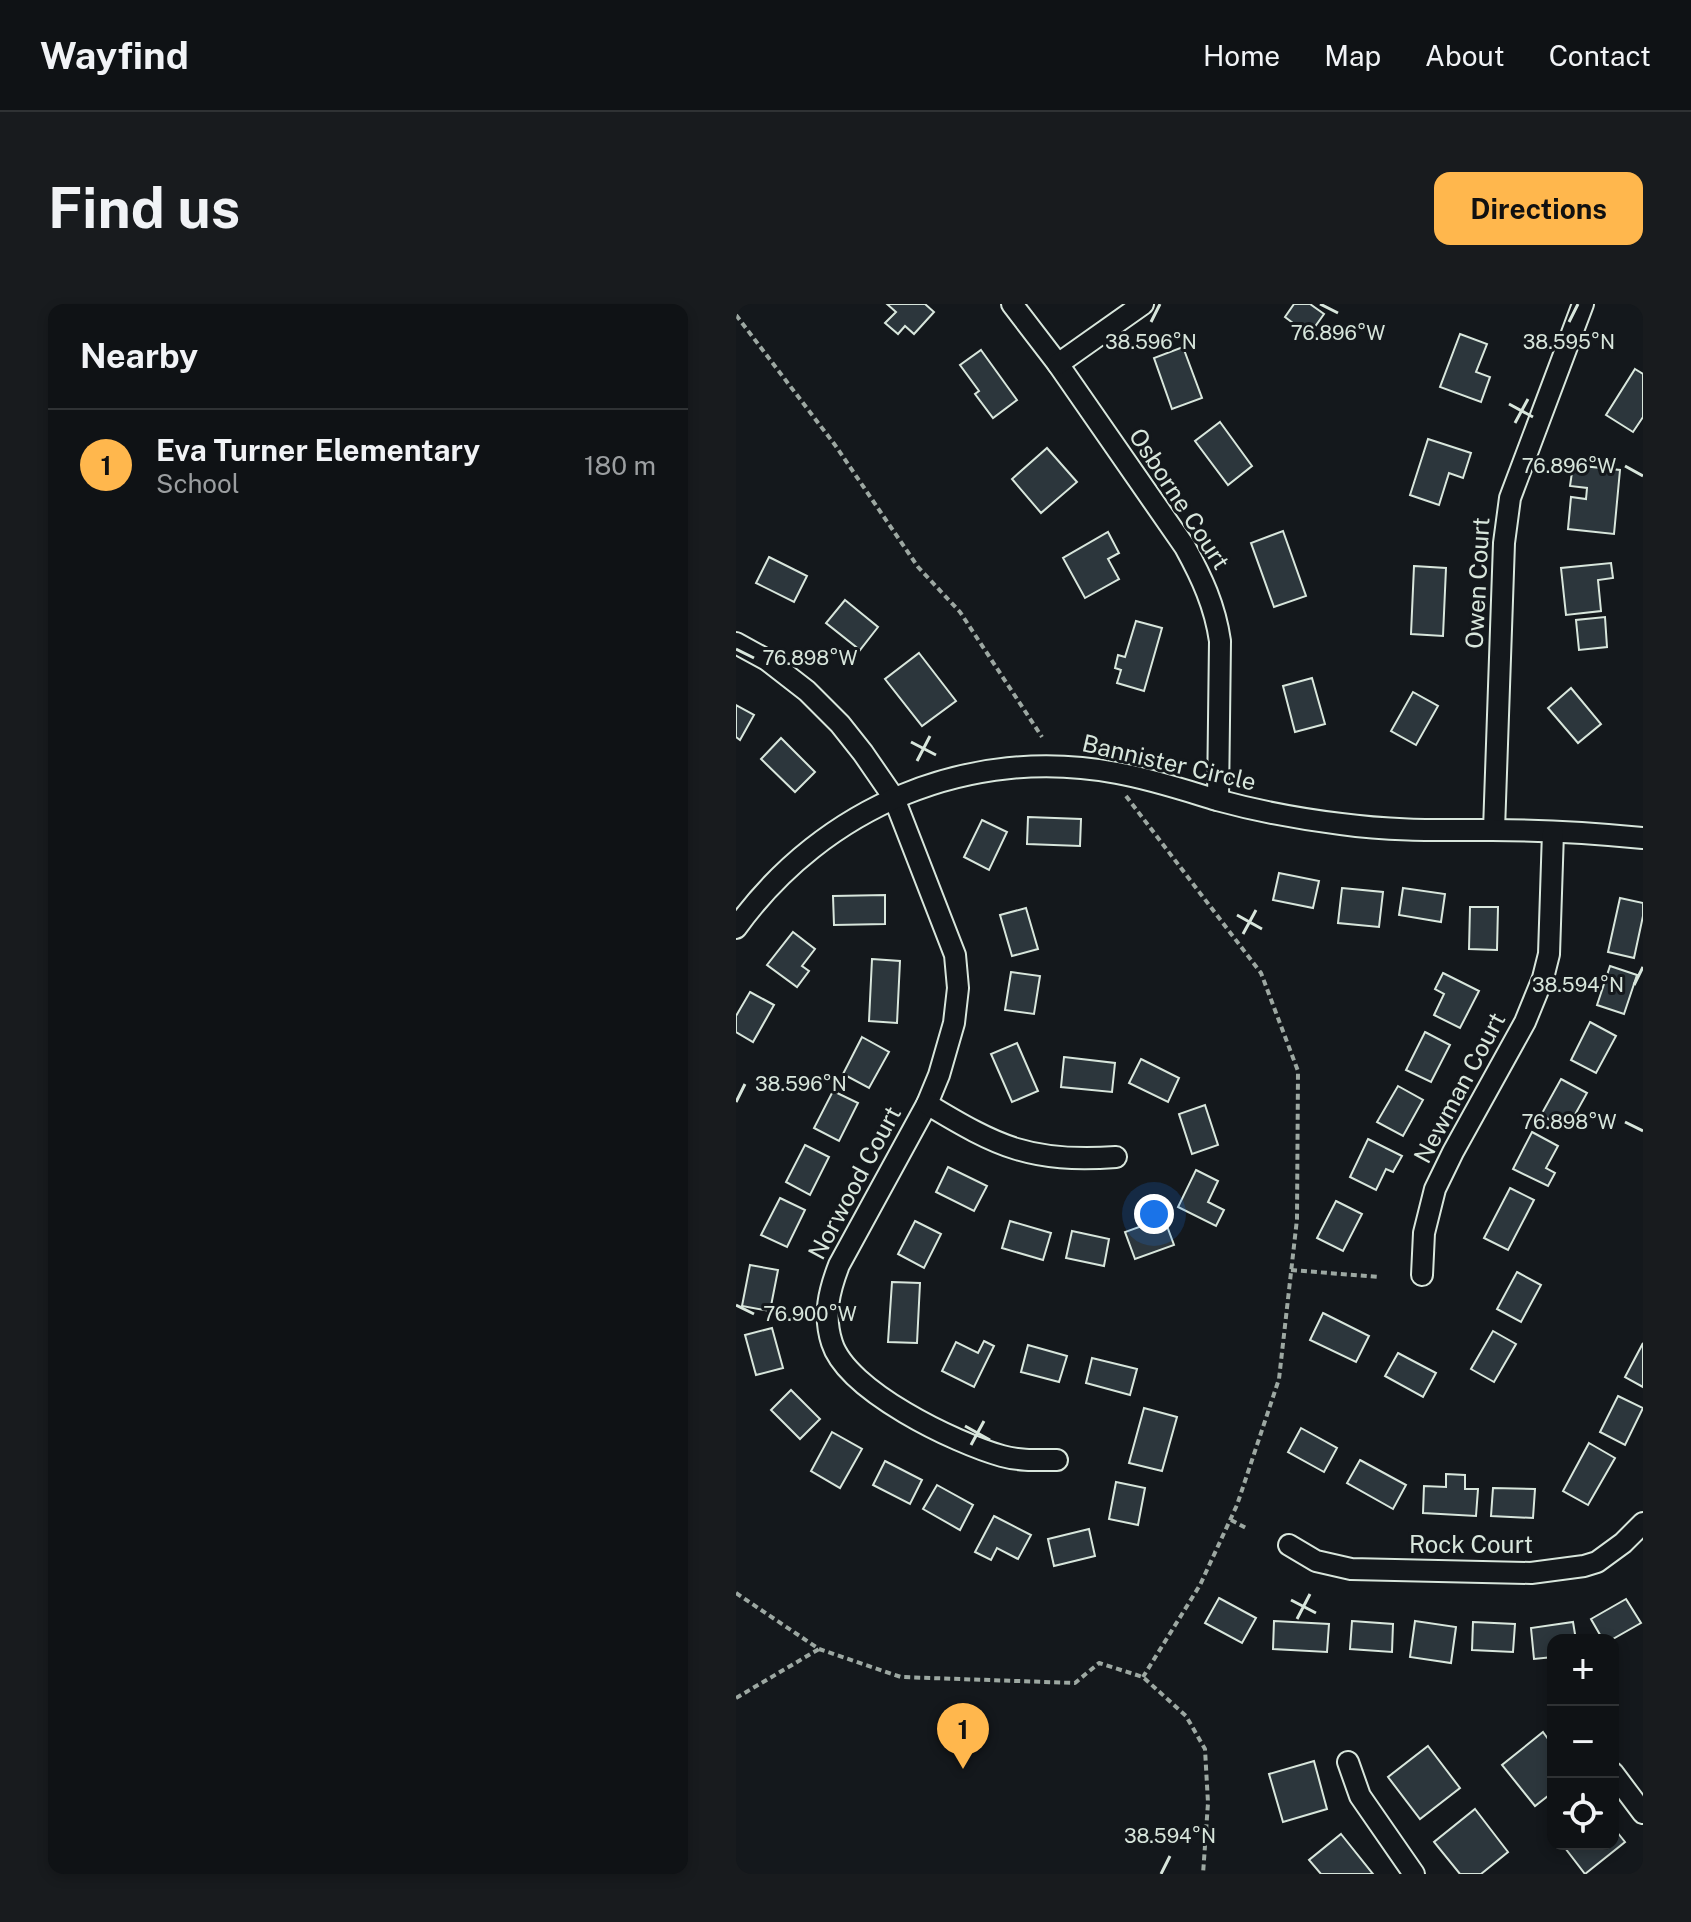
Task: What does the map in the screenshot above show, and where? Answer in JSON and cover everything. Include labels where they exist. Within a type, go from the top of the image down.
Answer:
[{"type":"street","name":"Osborne Court","points":[[1012,304],[1058,364],[1185,547],[1211,599],[1220,641],[1218,800]]},
{"type":"street","points":[[1058,364],[1143,304]]},
{"type":"street","name":"Owen Court","points":[[1494,830],[1504,543],[1510,498],[1583,304]]},
{"type":"street","name":"Norwood Court","points":[[736,643],[767,660],[807,691],[840,724],[894,798],[948,935],[958,973],[954,1023],[927,1104],[834,1278],[827,1310],[832,1345],[857,1380],[879,1397],[917,1417],[976,1447],[1003,1456],[1024,1461],[1057,1460]]},
{"type":"street","name":"Bannister Circle","points":[[736,928],[762,894],[806,853],[848,823],[894,798],[941,779],[985,769],[1072,766],[1118,773],[1218,800],[1342,825],[1643,838]]},
{"type":"street","name":"Newman Court","points":[[1422,1275],[1424,1233],[1435,1189],[1525,1022],[1543,978],[1549,954],[1553,832]]},
{"type":"street","points":[[927,1104],[992,1141],[1018,1151],[1047,1157],[1116,1157]]},
{"type":"street","name":"Rock Court","points":[[1289,1545],[1316,1561],[1351,1569],[1531,1573],[1597,1562],[1643,1523]]},
{"type":"street","points":[[1348,1762],[1360,1796],[1414,1874]]},
{"type":"street","points":[[1617,1778],[1643,1813]]},
{"type":"path","points":[[736,315],[835,445],[918,567],[960,612],[1042,737]]},
{"type":"path","points":[[1125,795],[1261,973],[1298,1071],[1297,1219],[1279,1379],[1230,1520],[1200,1585],[1143,1677]]},
{"type":"path","points":[[1291,1270],[1379,1277]]},
{"type":"path","points":[[1230,1520],[1246,1528]]},
{"type":"path","points":[[736,1593],[819,1649],[901,1677],[1075,1683],[1099,1663],[1143,1677],[1186,1716],[1205,1749],[1208,1803],[1203,1874]]},
{"type":"path","points":[[736,1698],[819,1649]]},
{"type":"building","points":[[887,304],[925,304],[934,312],[914,334],[905,326],[898,334],[885,323],[896,312]]},
{"type":"building","points":[[1294,304],[1310,304],[1324,314],[1309,335],[1285,317]]},
{"type":"building","points":[[1460,334],[1487,344],[1476,372],[1490,377],[1481,402],[1440,387]]},
{"type":"building","points":[[1183,347],[1202,398],[1172,409],[1154,358]]},
{"type":"building","points":[[981,350],[1017,400],[993,418],[975,394],[979,391],[960,365]]},
{"type":"building","points":[[1635,369],[1643,374],[1643,417],[1633,432],[1606,415]]},
{"type":"building","points":[[1220,422],[1252,466],[1228,485],[1195,441]]},
{"type":"building","points":[[1428,439],[1471,453],[1463,478],[1449,473],[1439,505],[1410,495]]},
{"type":"building","points":[[1047,448],[1077,482],[1041,513],[1012,479]]},
{"type":"building","points":[[1573,465],[1620,470],[1614,534],[1568,529],[1571,497],[1586,499],[1587,488],[1570,486]]},
{"type":"building","points":[[1283,531],[1306,596],[1274,607],[1251,543]]},
{"type":"building","points":[[1108,532],[1119,553],[1108,559],[1119,579],[1085,598],[1063,558]]},
{"type":"building","points":[[769,557],[807,576],[794,602],[756,583]]},
{"type":"building","points":[[1611,563],[1613,578],[1598,580],[1601,611],[1566,615],[1561,568]]},
{"type":"building","points":[[1414,566],[1446,568],[1443,636],[1411,634]]},
{"type":"building","points":[[845,600],[878,627],[860,650],[826,623]]},
{"type":"building","points":[[1605,617],[1607,647],[1579,650],[1576,620]]},
{"type":"building","points":[[1136,621],[1162,628],[1144,691],[1117,683],[1121,670],[1115,668],[1118,655],[1125,657]]},
{"type":"building","points":[[919,653],[956,701],[922,726],[885,679]]},
{"type":"building","points":[[1312,678],[1325,724],[1295,732],[1283,686]]},
{"type":"building","points":[[1571,688],[1601,724],[1578,743],[1548,708]]},
{"type":"building","points":[[1413,692],[1438,706],[1416,745],[1391,731]]},
{"type":"building","points":[[736,705],[754,715],[740,740],[736,737]]},
{"type":"building","points":[[781,738],[815,772],[795,792],[761,759]]},
{"type":"building","points":[[1028,817],[1081,819],[1080,846],[1027,844]]},
{"type":"building","points":[[982,820],[1007,832],[989,870],[964,857]]},
{"type":"building","points":[[1279,873],[1319,881],[1313,908],[1273,900]]},
{"type":"building","points":[[1342,888],[1383,892],[1379,927],[1338,923]]},
{"type":"building","points":[[1403,888],[1445,894],[1441,922],[1399,915]]},
{"type":"building","points":[[885,895],[885,924],[834,925],[833,896]]},
{"type":"building","points":[[1620,898],[1643,903],[1634,958],[1608,952]]},
{"type":"building","points":[[1470,907],[1498,907],[1497,950],[1469,949]]},
{"type":"building","points":[[1026,908],[1038,949],[1012,956],[1000,915]]},
{"type":"building","points":[[793,932],[815,949],[802,966],[809,971],[797,987],[767,965]]},
{"type":"building","points":[[872,959],[900,961],[897,1023],[869,1021]]},
{"type":"building","points":[[1610,966],[1637,975],[1624,1014],[1597,1005]]},
{"type":"building","points":[[1011,972],[1040,976],[1034,1014],[1005,1010]]},
{"type":"building","points":[[1443,973],[1479,991],[1460,1028],[1434,1015],[1444,994],[1435,989]]},
{"type":"building","points":[[750,992],[774,1005],[753,1042],[736,1032],[736,1016]]},
{"type":"building","points":[[1590,1022],[1616,1036],[1596,1073],[1571,1060]]},
{"type":"building","points":[[1425,1032],[1450,1045],[1431,1082],[1406,1070]]},
{"type":"building","points":[[862,1037],[889,1052],[869,1088],[843,1074]]},
{"type":"building","points":[[1017,1043],[1038,1091],[1012,1102],[991,1054]]},
{"type":"building","points":[[1064,1057],[1115,1063],[1112,1092],[1061,1087]]},
{"type":"building","points":[[1141,1059],[1179,1078],[1168,1102],[1129,1083]]},
{"type":"building","points":[[1561,1079],[1587,1093],[1567,1129],[1541,1115]]},
{"type":"building","points":[[1398,1086],[1423,1100],[1403,1136],[1377,1122]]},
{"type":"building","points":[[833,1091],[858,1103],[839,1141],[814,1128]]},
{"type":"building","points":[[1205,1105],[1218,1145],[1192,1154],[1179,1114]]},
{"type":"building","points":[[1532,1132],[1558,1146],[1546,1168],[1555,1173],[1548,1186],[1513,1169]]},
{"type":"building","points":[[1368,1139],[1402,1156],[1393,1172],[1386,1169],[1376,1190],[1350,1177]]},
{"type":"building","points":[[805,1145],[829,1157],[810,1195],[786,1182]]},
{"type":"building","points":[[948,1167],[987,1186],[974,1211],[936,1192]]},
{"type":"building","points":[[1196,1170],[1218,1181],[1208,1202],[1224,1210],[1216,1226],[1178,1207]]},
{"type":"building","points":[[1510,1188],[1534,1200],[1508,1250],[1484,1238]]},
{"type":"building","points":[[780,1198],[805,1210],[787,1247],[761,1235]]},
{"type":"building","points":[[1336,1201],[1362,1214],[1343,1251],[1317,1238]]},
{"type":"building","points":[[1164,1218],[1174,1245],[1135,1259],[1125,1232]]},
{"type":"building","points":[[915,1221],[941,1234],[924,1268],[898,1254]]},
{"type":"building","points":[[1010,1221],[1051,1233],[1043,1260],[1002,1248]]},
{"type":"building","points":[[1072,1231],[1109,1239],[1104,1266],[1066,1258]]},
{"type":"building","points":[[750,1265],[778,1270],[770,1311],[742,1306]]},
{"type":"building","points":[[1517,1272],[1541,1285],[1521,1322],[1497,1309]]},
{"type":"building","points":[[892,1282],[920,1283],[917,1343],[888,1342]]},
{"type":"building","points":[[1323,1313],[1369,1336],[1356,1362],[1310,1340]]},
{"type":"building","points":[[772,1328],[783,1368],[756,1375],[745,1335]]},
{"type":"building","points":[[1493,1331],[1516,1344],[1494,1382],[1471,1369]]},
{"type":"building","points":[[984,1341],[994,1346],[974,1387],[942,1371],[956,1342],[978,1353]]},
{"type":"building","points":[[1643,1343],[1643,1387],[1625,1377]]},
{"type":"building","points":[[1028,1345],[1067,1356],[1059,1382],[1021,1372]]},
{"type":"building","points":[[1398,1353],[1436,1373],[1423,1397],[1385,1376]]},
{"type":"building","points":[[1092,1358],[1137,1369],[1130,1395],[1086,1383]]},
{"type":"building","points":[[791,1390],[820,1419],[800,1439],[771,1410]]},
{"type":"building","points":[[1618,1396],[1643,1408],[1625,1445],[1600,1432]]},
{"type":"building","points":[[1144,1408],[1177,1417],[1162,1471],[1129,1463]]},
{"type":"building","points":[[1301,1428],[1337,1448],[1324,1472],[1288,1452]]},
{"type":"building","points":[[832,1432],[862,1449],[840,1488],[811,1471]]},
{"type":"building","points":[[1589,1443],[1615,1458],[1588,1505],[1563,1491]]},
{"type":"building","points":[[1360,1460],[1406,1485],[1393,1509],[1347,1483]]},
{"type":"building","points":[[885,1461],[922,1480],[910,1504],[873,1485]]},
{"type":"building","points":[[1446,1474],[1465,1475],[1465,1489],[1478,1489],[1476,1516],[1423,1513],[1424,1486],[1446,1487]]},
{"type":"building","points":[[1116,1482],[1145,1488],[1138,1525],[1109,1519]]},
{"type":"building","points":[[937,1485],[973,1505],[960,1530],[923,1509]]},
{"type":"building","points":[[1493,1488],[1535,1489],[1533,1518],[1491,1516]]},
{"type":"building","points":[[994,1516],[1031,1535],[1018,1559],[997,1548],[991,1560],[975,1552]]},
{"type":"building","points":[[1089,1529],[1095,1556],[1054,1566],[1048,1539]]},
{"type":"building","points":[[1219,1598],[1256,1618],[1242,1643],[1205,1623]]},
{"type":"building","points":[[1626,1599],[1641,1623],[1619,1635],[1600,1634],[1591,1619]]},
{"type":"building","points":[[1274,1621],[1329,1624],[1327,1652],[1273,1649]]},
{"type":"building","points":[[1352,1621],[1393,1624],[1392,1652],[1350,1649]]},
{"type":"building","points":[[1415,1621],[1456,1627],[1451,1663],[1410,1657]]},
{"type":"building","points":[[1473,1622],[1515,1624],[1513,1652],[1472,1650]]},
{"type":"building","points":[[1573,1622],[1575,1634],[1547,1634],[1547,1658],[1534,1659],[1531,1628]]},
{"type":"building","points":[[1543,1732],[1547,1738],[1547,1797],[1535,1806],[1502,1765]]},
{"type":"building","points":[[1428,1746],[1460,1788],[1420,1819],[1388,1777]]},
{"type":"building","points":[[1314,1761],[1327,1809],[1283,1822],[1269,1774]]},
{"type":"building","points":[[1475,1809],[1508,1852],[1481,1874],[1460,1874],[1434,1842]]},
{"type":"building","points":[[1341,1834],[1373,1874],[1321,1874],[1309,1860]]},
{"type":"building","points":[[1567,1850],[1615,1850],[1585,1874]]},
{"type":"place","name":"Eva Turner Elementary","points":[[963,1769]]}]
